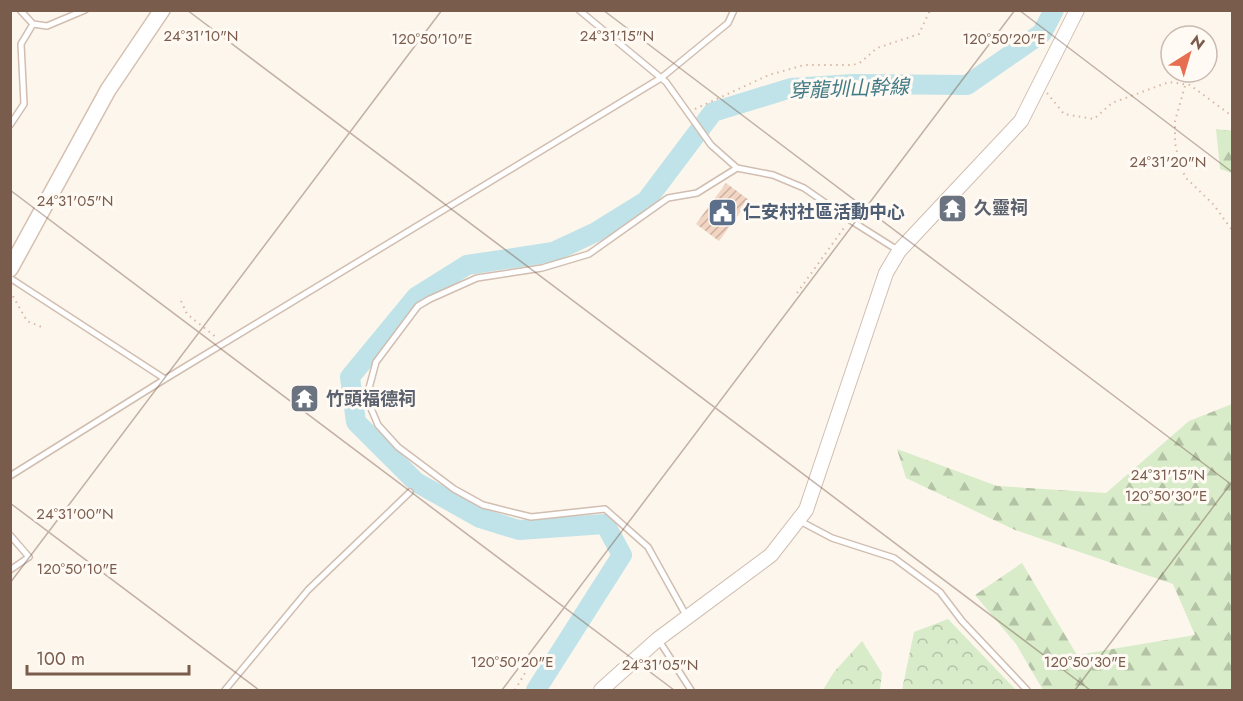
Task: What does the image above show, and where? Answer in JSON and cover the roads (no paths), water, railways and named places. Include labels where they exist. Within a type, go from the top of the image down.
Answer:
[{"type":"main road","points":[[10,269],[108,90],[162,10]]},
{"type":"street","points":[[602,690],[658,639],[688,619],[771,555],[806,510],[886,273],[899,252],[1021,121],[1077,10]]},
{"type":"lane","points":[[20,10],[33,24],[47,26],[85,10]]},
{"type":"lane","points":[[579,10],[661,78],[711,145],[737,168],[773,175],[804,188],[899,252]]},
{"type":"lane","points":[[10,476],[165,379],[661,78],[728,23],[734,10]]},
{"type":"lane","points":[[10,125],[24,104],[21,44],[33,24]]},
{"type":"lane","points":[[688,619],[648,547],[605,509],[531,517],[483,505],[454,489],[398,447],[378,425],[370,406],[368,392],[376,362],[418,306],[430,298],[477,278],[542,268],[589,254],[668,198],[697,193],[737,168]]},
{"type":"lane","points":[[10,279],[165,379]]},
{"type":"lane","points":[[225,690],[308,590],[410,492]]},
{"type":"lane","points":[[798,519],[832,538],[894,558],[940,592],[962,621],[1027,690]]},
{"type":"lane","points":[[10,535],[29,557],[10,570]]},
{"type":"lane","points":[[658,639],[691,690]]},
{"type":"waterway","name":"穿龍圳山幹線","points":[[536,690],[622,555],[605,524],[519,530],[480,518],[416,482],[356,422],[350,377],[416,297],[467,265],[553,252],[596,232],[646,201],[713,112],[791,88],[854,84],[967,85],[1042,33],[1054,10]]},
{"type":"place","name":"久靈祠","points":[[953,208]]},
{"type":"place","name":"仁安村社區活動中心","points":[[722,212]]},
{"type":"place","name":"竹頭福德祠","points":[[305,399]]}]
